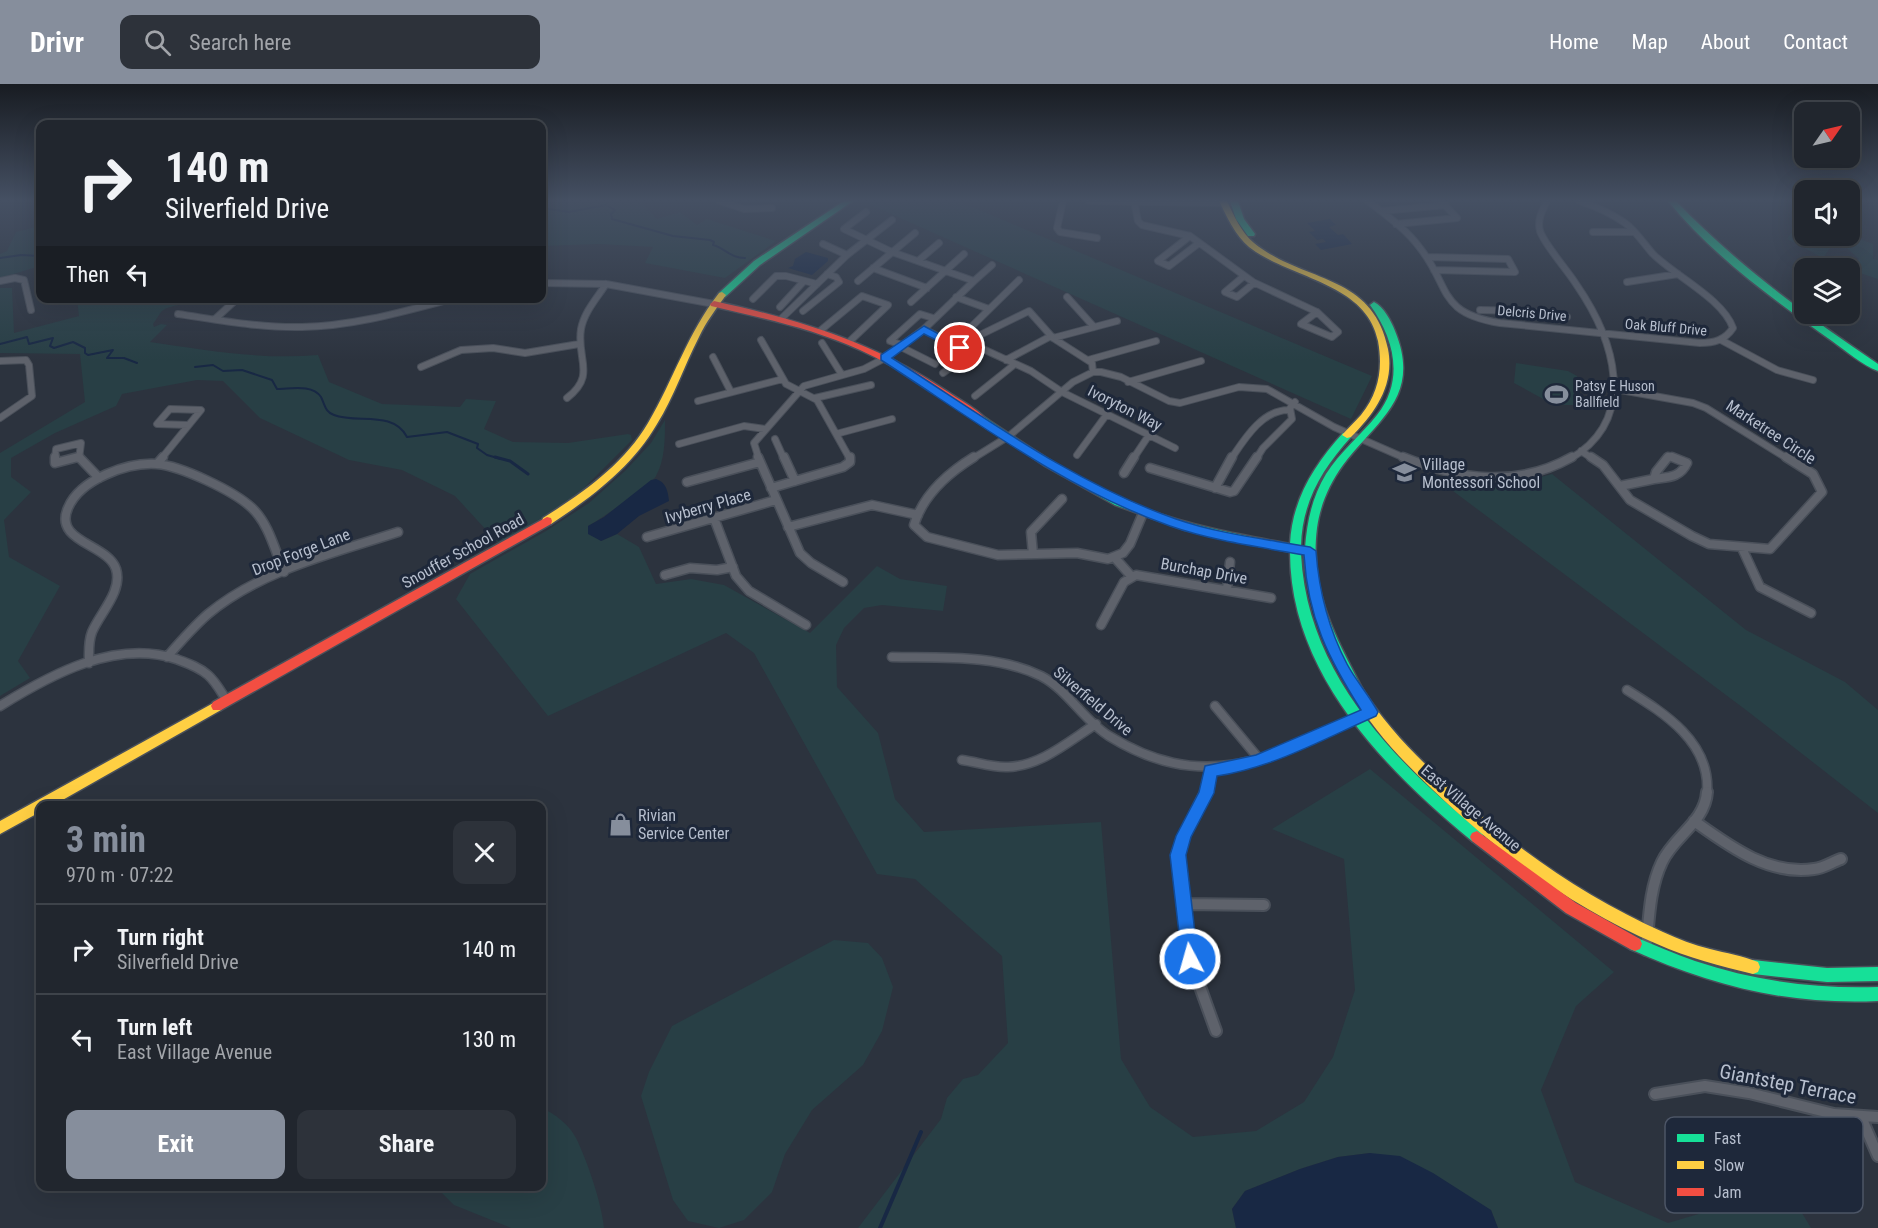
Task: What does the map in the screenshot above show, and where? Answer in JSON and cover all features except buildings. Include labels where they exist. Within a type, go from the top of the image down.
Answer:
[{"type":"street","name":"Snouffer School Road","points":[[48,801],[534,529],[594,490],[618,468],[647,434],[662,408],[690,338],[714,304],[738,278],[768,254]]},
{"type":"street","points":[[858,281],[889,254]]},
{"type":"street","points":[[899,254],[974,281]]},
{"type":"street","points":[[918,261],[926,254]]},
{"type":"street","points":[[911,302],[964,254]]},
{"type":"street","points":[[1166,254],[1158,261],[1169,266],[1184,254]]},
{"type":"street","points":[[1215,254],[1254,283],[1317,312],[1338,332],[1332,337],[1301,324],[1317,312]]},
{"type":"street","name":"East Village Avenue","points":[[1280,254],[1360,294],[1378,309],[1390,325],[1397,347],[1399,381],[1390,406],[1328,456],[1314,477],[1303,504],[1294,548],[1299,593],[1309,632],[1335,686],[1357,718],[1404,773],[1438,806],[1520,871],[1598,926],[1646,950],[1697,969],[1759,986],[1820,995],[1878,994]]},
{"type":"street","name":"Delcris Drive","points":[[1425,254],[1449,301],[1462,311],[1490,322],[1531,324],[1604,333]]},
{"type":"street","points":[[1143,513],[1130,544],[1116,558],[1108,559],[1077,553],[998,555],[927,537],[915,525],[918,515],[941,481],[1008,436],[1082,376],[1093,372],[1105,371],[1169,401],[1180,403],[1246,386],[1261,387],[1295,402],[1312,416],[1435,470],[1483,480],[1507,480],[1530,475],[1560,464],[1596,438],[1608,422],[1614,406],[1615,389],[1604,333],[1555,254]]},
{"type":"street","name":"Oak Bluff Drive","points":[[1604,333],[1700,343],[1715,342],[1728,337],[1733,328],[1722,310],[1653,254]]},
{"type":"street","points":[[1723,254],[1757,282],[1878,368]]},
{"type":"street","points":[[781,313],[847,255]]},
{"type":"street","points":[[1427,257],[1506,256],[1515,272],[1434,270]]},
{"type":"street","points":[[843,582],[805,559],[800,553],[754,443],[804,386],[864,369],[885,358],[924,329],[933,318],[992,265]]},
{"type":"street","points":[[873,268],[927,288]]},
{"type":"street","points":[[802,310],[839,282],[836,277],[827,274]]},
{"type":"street","points":[[1627,282],[1678,274]]},
{"type":"street","points":[[753,299],[776,276],[816,284]]},
{"type":"street","points":[[1244,276],[1225,292],[1237,297],[1254,283]]},
{"type":"street","points":[[0,281],[24,280],[31,310]]},
{"type":"street","points":[[962,336],[1019,280]]},
{"type":"street","points":[[781,313],[804,281]]},
{"type":"street","points":[[546,283],[606,284],[714,304],[781,313],[821,336],[850,341],[885,358],[1096,491],[1143,513],[1220,535],[1310,551]]},
{"type":"street","points":[[567,398],[577,392],[583,383],[585,363],[579,344],[584,320],[606,284]]},
{"type":"street","points":[[821,336],[862,296],[888,305],[850,341]]},
{"type":"street","points":[[956,297],[989,309]]},
{"type":"street","points":[[1067,297],[1094,327]]},
{"type":"street","points":[[215,319],[233,303]]},
{"type":"street","points":[[178,314],[277,327],[331,325],[372,319],[435,303]]},
{"type":"street","points":[[980,335],[1029,310],[1052,337],[1088,360],[1094,367],[1093,372]]},
{"type":"street","points":[[1480,310],[1525,311],[1567,316]]},
{"type":"street","points":[[1525,311],[1531,324]]},
{"type":"street","points":[[933,318],[920,314],[890,340],[935,364]]},
{"type":"street","points":[[1005,360],[1052,337],[1117,321]]},
{"type":"street","points":[[924,329],[960,348]]},
{"type":"street","points":[[821,336],[842,375]]},
{"type":"street","points":[[761,340],[786,384],[815,398],[850,458],[847,465],[771,488]]},
{"type":"street","points":[[1721,340],[1777,370],[1813,380]]},
{"type":"street","points":[[1088,360],[1156,341]]},
{"type":"street","points":[[421,367],[461,350],[493,348],[525,353],[579,344]]},
{"type":"street","name":"Ivoryton Way","points":[[972,344],[1015,364],[1062,392],[1175,448]]},
{"type":"street","points":[[943,374],[979,347]]},
{"type":"street","points":[[713,357],[731,392]]},
{"type":"street","points":[[0,361],[26,360],[29,364],[32,396],[0,418]]},
{"type":"street","points":[[1128,382],[1201,361]]},
{"type":"street","points":[[975,396],[1015,364]]},
{"type":"street","points":[[698,401],[783,379]]},
{"type":"street","points":[[815,398],[871,384]]},
{"type":"street","name":"Marketree Circle","points":[[1581,451],[1603,465],[1630,500],[1709,544],[1770,549],[1822,492],[1813,474],[1706,408],[1693,403],[1615,389]]},
{"type":"street","points":[[1150,468],[1215,488],[1234,491],[1263,448],[1292,418],[1290,410],[1295,402]]},
{"type":"street","points":[[158,464],[201,410],[170,409],[157,423],[188,425]]},
{"type":"street","points":[[1215,488],[1226,466],[1247,437],[1274,412],[1290,410]]},
{"type":"street","points":[[1077,455],[1107,414]]},
{"type":"street","points":[[836,434],[892,418]]},
{"type":"street","points":[[679,444],[744,426],[765,429]]},
{"type":"street","points":[[1124,473],[1149,435]]},
{"type":"street","name":"East Village Avenue","points":[[1355,436],[1321,495],[1313,521],[1310,551],[1312,587],[1324,628],[1342,668],[1371,712],[1419,769],[1459,807],[1534,866],[1601,908],[1648,933],[1687,948],[1754,967],[1821,976],[1878,974]]},
{"type":"street","points":[[775,439],[795,481]]},
{"type":"street","points":[[79,457],[99,478]]},
{"type":"street","points":[[687,482],[760,462]]},
{"type":"street","points":[[89,663],[92,632],[115,586],[118,574],[116,566],[107,555],[68,532],[64,523],[67,509],[74,498],[99,478],[123,469],[158,464],[175,467],[249,505],[260,517],[284,572]]},
{"type":"street","points":[[1620,486],[1639,485],[1654,480]]},
{"type":"street","points":[[1033,554],[1031,532],[1062,499]]},
{"type":"street","name":"Ivyberry Place","points":[[647,537],[776,500]]},
{"type":"street","points":[[788,527],[872,505],[918,515]]},
{"type":"street","points":[[714,518],[736,576],[749,591],[806,625]]},
{"type":"street","name":"Drop Forge Lane","points":[[167,657],[188,632],[211,612],[247,589],[284,572],[398,532]]},
{"type":"street","points":[[1742,548],[1760,587],[1810,613]]},
{"type":"street","points":[[1101,625],[1124,582],[1132,577],[1116,558]]},
{"type":"street","points":[[1227,590],[1230,562]]},
{"type":"street","points":[[665,575],[690,568],[717,570],[733,567]]},
{"type":"street","name":"Burchap Drive","points":[[1132,577],[1143,576],[1271,598]]},
{"type":"street","points":[[0,706],[43,680],[89,663],[118,656],[150,655],[178,659],[211,678],[227,701]]},
{"type":"street","name":"Silverfield Drive","points":[[892,657],[956,658],[1022,669],[1042,677],[1060,690],[1096,724],[1129,750],[1178,768],[1210,770],[1241,766],[1371,712]]},
{"type":"street","points":[[1627,690],[1676,723],[1699,756],[1707,776],[1708,793],[1703,810],[1664,860],[1652,899],[1646,950]]},
{"type":"street","points":[[1215,706],[1260,760]]},
{"type":"street","points":[[962,760],[1009,767],[1024,764],[1041,757],[1096,724]]},
{"type":"street","points":[[1210,770],[1206,793],[1184,836],[1178,855],[1190,959],[1216,1031]]},
{"type":"street","name":"Snouffer School Road","points":[[0,828],[36,808]]},
{"type":"street","points":[[1694,821],[1754,859],[1775,867],[1816,868],[1841,859]]},
{"type":"street","points":[[1184,904],[1264,905]]},
{"type":"street","name":"Giantstep Terrace","points":[[1655,1094],[1702,1086],[1740,1090],[1832,1114],[1854,1117]]},
{"type":"street","name":"Giantstep Terrace","points":[[1863,1118],[1878,1117]]},
{"type":"street","points":[[1863,1122],[1878,1156]]},
{"type":"green space","points":[[0,254],[36,254],[36,267],[0,278]]},
{"type":"green space","points":[[649,254],[758,254],[725,278],[645,263]]},
{"type":"green space","points":[[982,254],[1084,254],[1372,376],[1351,419]]},
{"type":"green space","points":[[1854,254],[1873,254],[1873,259],[1878,260],[1878,279],[1860,273],[1860,258]]},
{"type":"green space","points":[[0,288],[12,288],[14,333],[79,316],[77,303],[187,303],[162,311],[153,324],[154,327],[161,324],[167,325],[150,342],[255,355],[318,355],[329,382],[382,404],[460,407],[466,399],[496,401],[484,429],[513,442],[568,443],[628,434],[631,435],[632,440],[573,499],[499,544],[455,496],[402,470],[349,460],[260,418],[223,381],[197,380],[122,394],[116,406],[55,433],[11,458],[11,477],[31,492],[4,520],[9,557],[60,586],[18,661],[30,678],[0,696],[0,453],[85,402],[80,354],[0,353]]},
{"type":"green space","name":"Patsy E Huson Ballfield","points":[[1516,363],[1568,371],[1577,376],[1582,405],[1554,405],[1514,383]]},
{"type":"green space","points":[[665,420],[663,456],[656,476],[636,494],[588,526],[601,541],[617,534],[639,547],[656,584],[691,579],[724,585],[810,633],[877,566],[900,579],[947,586],[943,611],[882,605],[864,608],[844,628],[836,645],[837,687],[878,733],[895,799],[924,832],[1101,822],[1121,1059],[1150,1107],[1193,1137],[1256,1131],[1304,1102],[1333,1057],[1355,990],[1344,859],[1272,829],[1370,769],[1614,972],[1576,1006],[1541,1090],[1575,1182],[1668,1223],[1702,1213],[1802,1213],[1811,1228],[1498,1228],[1491,1210],[1370,1153],[1338,1157],[1245,1191],[1232,1209],[1236,1228],[858,1228],[941,1119],[947,1098],[963,1079],[978,1075],[1008,1043],[1002,956],[915,879],[877,874],[754,653],[726,633],[548,716],[456,599],[470,574],[546,531],[589,503],[625,471],[651,443]]},
{"type":"green space","points":[[1552,474],[1746,630],[1845,682],[1878,710],[1878,813],[1746,710],[1441,482],[1504,487]]},
{"type":"green space","points":[[834,940],[868,943],[882,958],[893,987],[882,1031],[863,1065],[812,1110],[785,1154],[772,1192],[744,1220],[719,1228],[688,1221],[673,1200],[641,1096],[649,1072],[672,1026]]},
{"type":"green space","points":[[546,1111],[561,1120],[576,1138],[593,1182],[604,1228],[511,1228],[454,1205],[440,1191],[546,1191]]},
{"type":"water","points":[[802,254],[815,254],[828,258],[828,261],[812,275],[788,268],[793,266],[795,259]]},
{"type":"water","points":[[656,479],[666,487],[669,501],[639,516],[617,534],[601,541],[588,534],[588,526],[604,517],[651,480]]},
{"type":"water","points":[[1370,1153],[1400,1156],[1433,1173],[1491,1210],[1498,1228],[1236,1228],[1232,1209],[1245,1191],[1338,1157]]},
{"type":"waterway","points":[[730,254],[745,258]]},
{"type":"waterway","points":[[0,258],[36,256]]},
{"type":"waterway","points":[[0,344],[27,337],[29,344],[53,338],[50,346],[54,348],[73,342],[85,348],[85,353],[88,355],[113,350],[107,358],[124,358],[137,363]]},
{"type":"waterway","points":[[195,367],[213,365],[223,371],[242,370],[272,380],[277,389],[312,390],[321,397],[331,414],[393,423],[407,437],[447,432],[478,444],[477,448],[487,455],[501,459]]},
{"type":"waterway","points":[[495,457],[510,461],[528,474]]},
{"type":"waterway","points":[[880,1228],[921,1132]]},
{"type":"traffic: fast","points":[[722,295],[770,254]]},
{"type":"traffic: fast","points":[[1726,254],[1796,311],[1878,368]]},
{"type":"traffic: fast","points":[[1358,692],[1337,653],[1320,613],[1314,593],[1310,550],[1315,512],[1327,482],[1341,461],[1386,410],[1397,384],[1398,356],[1395,342],[1390,328],[1374,305]]},
{"type":"traffic: fast","points":[[981,419],[1066,474],[1119,502],[1185,526],[1300,550]]},
{"type":"traffic: fast","points":[[1347,435],[1311,483],[1299,517],[1295,555],[1305,616],[1319,654],[1338,690],[1361,723],[1416,784],[1477,837]]},
{"type":"traffic: fast","points":[[1635,944],[1693,968],[1754,985],[1815,994],[1878,994]]},
{"type":"traffic: fast","points":[[1753,967],[1827,975],[1878,974]]},
{"type":"traffic: slow","points":[[1266,254],[1336,286],[1354,297],[1369,311],[1380,330],[1385,356],[1380,390],[1370,409],[1347,435]]},
{"type":"traffic: slow","points":[[547,521],[597,486],[627,458],[640,442],[662,407],[695,335],[722,295]]},
{"type":"traffic: slow","points":[[1358,692],[1381,725],[1427,775],[1461,808],[1536,868],[1576,895],[1662,939],[1707,955],[1753,967]]},
{"type":"traffic: slow","points":[[48,801],[217,706]]},
{"type":"traffic: slow","points":[[0,828],[36,808]]},
{"type":"traffic: jam","points":[[714,304],[801,325],[864,348],[934,387],[981,419]]},
{"type":"traffic: jam","points":[[217,706],[547,521]]},
{"type":"traffic: jam","points":[[1477,837],[1571,908],[1635,944]]},
{"type":"place","name":"Patsy E Huson Ballfield","points":[[1557,394]]},
{"type":"place","name":"Village Montessori School","points":[[1404,473]]},
{"type":"place","name":"Rivian Service Center","points":[[620,824]]},
{"type":"route","points":[[960,348],[924,329],[885,358],[1046,461],[1096,491],[1143,513],[1220,535],[1310,551],[1312,587],[1324,628],[1342,668],[1371,712],[1260,760],[1241,766],[1210,770],[1206,793],[1184,836],[1178,855],[1190,959]]}]
